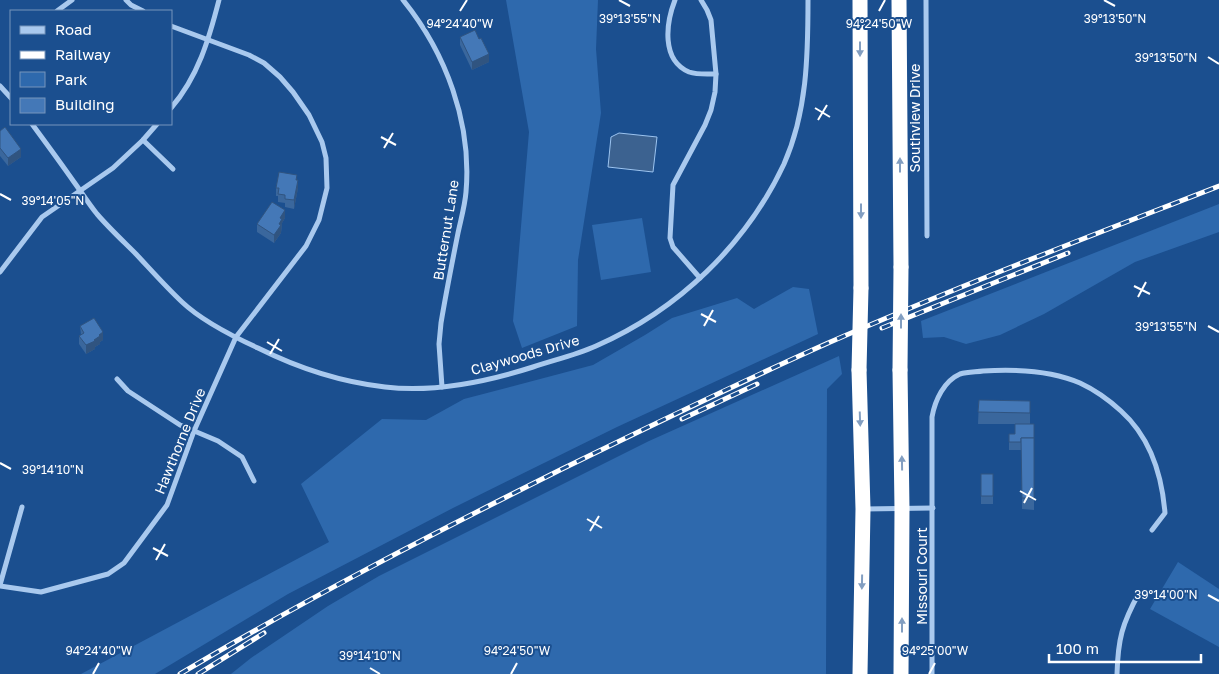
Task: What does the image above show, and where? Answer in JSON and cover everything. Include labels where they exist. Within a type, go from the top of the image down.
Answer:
[{"type":"highway","points":[[860,0],[861,288],[859,370],[863,509],[860,674]]},
{"type":"highway","points":[[899,0],[901,674]]},
{"type":"street","points":[[58,10],[72,0]]},
{"type":"street","points":[[126,0],[141,10]]},
{"type":"street","points":[[172,107],[182,95],[194,74],[208,39],[218,0]]},
{"type":"street","name":"Butternut Lane","points":[[403,0],[432,42],[446,72],[463,131],[466,192],[441,323],[439,344],[442,387]]},
{"type":"street","points":[[675,0],[669,22],[668,42],[675,61],[689,72],[716,74]]},
{"type":"street","points":[[700,278],[673,247],[670,238],[673,185],[708,118],[715,92],[716,74],[711,20],[701,0]]},
{"type":"street","name":"Claywoods Drive","points":[[33,125],[97,214],[184,304],[236,337],[260,350],[301,367],[341,380],[386,387],[442,387],[483,381],[595,347],[629,330],[662,309],[720,259],[745,229],[766,197],[780,170],[798,122],[806,83],[808,0]]},
{"type":"street","name":"Southview Drive","points":[[926,0],[928,236]]},
{"type":"street","name":"Hawthorne Drive","points":[[0,586],[41,592],[108,574],[124,563],[167,506],[194,431],[236,337],[314,234],[324,204],[327,173],[322,142],[309,114],[284,82],[264,63],[249,55],[172,26]]},
{"type":"street","points":[[0,86],[10,97]]},
{"type":"street","points":[[0,272],[42,217],[113,168],[156,125]]},
{"type":"street","points":[[143,140],[172,169]]},
{"type":"street","name":"Missouri Court","points":[[932,674],[932,417],[942,390],[959,374],[993,370],[1028,371],[1055,375],[1082,384],[1106,398],[1131,422],[1143,438],[1153,458],[1164,494],[1165,513],[1152,530]]},
{"type":"street","points":[[118,379],[128,391],[180,425],[218,441],[242,457],[254,481]]},
{"type":"street","points":[[0,586],[22,507]]},
{"type":"street","name":"Missouri Court","points":[[863,509],[933,508]]},
{"type":"street","points":[[1117,674],[1119,641],[1123,626],[1139,593]]},
{"type":"green space","points":[[506,0],[598,0],[596,49],[601,113],[578,260],[577,326],[522,348],[513,321],[529,132]]},
{"type":"green space","points":[[1219,204],[1219,232],[1135,262],[1044,314],[1000,335],[966,344],[944,337],[923,338],[921,321]]},
{"type":"green space","points":[[642,218],[651,272],[601,280],[592,225]]},
{"type":"green space","points":[[793,287],[809,289],[818,334],[617,427],[453,508],[288,594],[155,674],[81,674],[329,542],[301,484],[382,419],[426,420],[464,399],[593,365],[672,318],[737,298],[754,309]]},
{"type":"green space","points":[[839,356],[842,374],[827,389],[826,674],[231,674],[251,658],[328,606],[379,576],[649,441]]},
{"type":"green space","points":[[1178,562],[1219,589],[1219,647],[1150,609]]},
{"type":"shaded area","points":[[619,133],[657,137],[653,172],[608,167],[611,137]]},
{"type":"building","points":[[475,30],[489,54],[472,62],[460,37]]},
{"type":"building","points":[[5,127],[21,149],[8,158],[0,148],[0,131]]},
{"type":"building","points":[[279,172],[297,175],[296,180],[298,180],[294,200],[285,199],[285,195],[278,194],[279,188],[276,188]]},
{"type":"building","points":[[272,202],[285,210],[280,218],[282,219],[279,224],[281,225],[274,235],[257,224]]},
{"type":"building","points":[[94,318],[103,332],[95,341],[86,345],[79,336],[84,333],[80,326]]},
{"type":"building","points":[[979,400],[1030,401],[1030,413],[978,412]]},
{"type":"building","points":[[1015,424],[1034,424],[1034,438],[1021,438],[1021,442],[1009,442],[1009,434],[1015,434]]},
{"type":"building","points":[[1021,438],[1034,438],[1034,498],[1022,498]]},
{"type":"building","points":[[981,474],[993,474],[993,496],[981,496]]},
{"type":"railway","points":[[180,674],[321,594],[417,543],[562,469],[727,389],[925,302],[1219,186]]},
{"type":"railway","points":[[882,328],[1068,253]]},
{"type":"railway","points":[[682,419],[757,384]]},
{"type":"railway","points":[[198,674],[264,633]]}]
